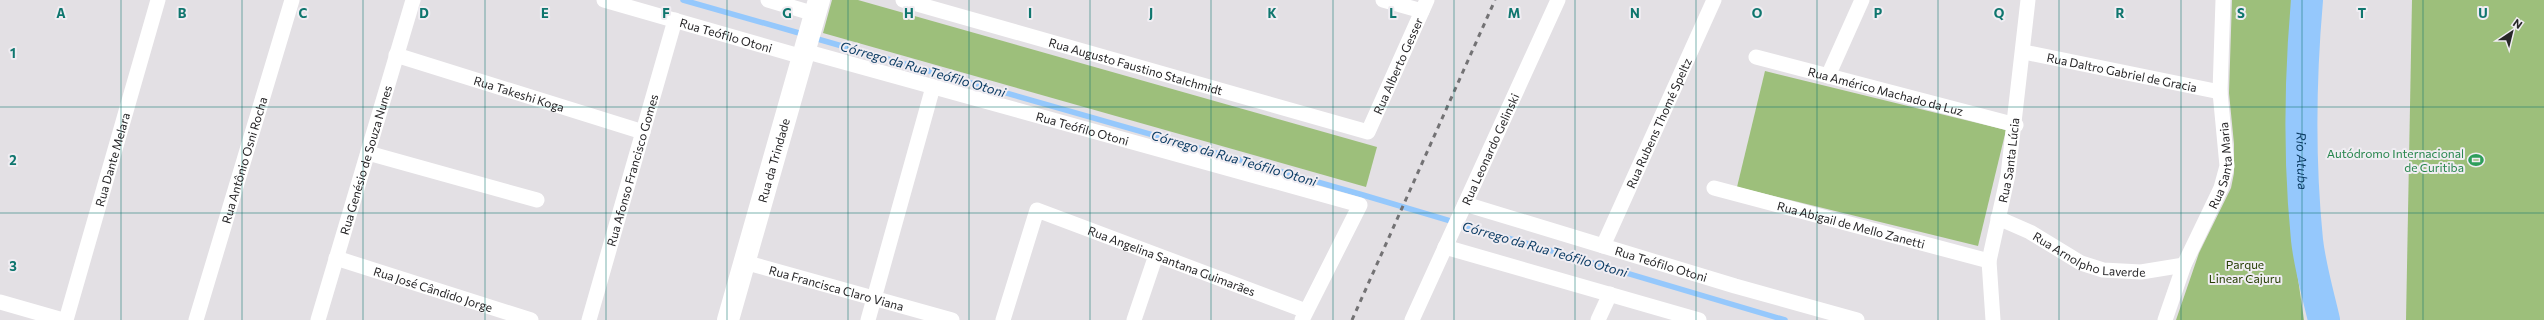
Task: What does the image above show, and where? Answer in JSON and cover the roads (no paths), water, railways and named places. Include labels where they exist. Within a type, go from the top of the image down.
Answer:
[{"type":"main road","name":"Rua da Trindade","points":[[728,320],[817,7]]},
{"type":"street","name":"Rua Dante Melara","points":[[58,319],[158,0]]},
{"type":"street","name":"Rua Antônio Osni Rocha","points":[[196,320],[292,0]]},
{"type":"street","name":"Rua Genésio de Souza Nunes","points":[[318,320],[413,0]]},
{"type":"street","name":"Rua Teófilo Otoni","points":[[604,0],[933,87],[1360,205],[1304,316]]},
{"type":"street","points":[[768,0],[817,7]]},
{"type":"street","name":"Rua Augusto Faustino Stalchmidt","points":[[903,0],[1368,132]]},
{"type":"street","points":[[1383,0],[1424,6]]},
{"type":"street","name":"Rua Leonardo Gelinski","points":[[1412,320],[1558,0]]},
{"type":"street","name":"Rua Rubens Thomé Speltz","points":[[1603,246],[1714,0]]},
{"type":"street","points":[[1828,76],[1862,0]]},
{"type":"street","name":"Rua Santa Lúcia","points":[[1993,320],[1989,261],[2006,186],[2016,126],[2028,0]]},
{"type":"street","name":"Rua Santa Maria","points":[[2165,320],[2184,264],[2225,177],[2227,159],[2220,92],[2223,0]]},
{"type":"street","name":"Rua Alberto Gesser","points":[[1368,132],[1424,6]]},
{"type":"street","name":"Rua Afonso Francisco Gomes","points":[[589,320],[675,20]]},
{"type":"street","name":"Rua Daltro Gabriel de Gracia","points":[[2024,52],[2220,92]]},
{"type":"street","name":"Rua Takeshi Koga","points":[[396,56],[643,132]]},
{"type":"street","name":"Rua Américo Machado da Luz","points":[[1756,57],[2016,126]]},
{"type":"street","points":[[868,320],[933,87]]},
{"type":"street","points":[[368,153],[537,200]]},
{"type":"street","name":"Rua Abigail de Mello Zanetti","points":[[1714,188],[1989,261]]},
{"type":"street","name":"Rua Angelina Santana Guimarães","points":[[1003,320],[1037,210],[1156,255],[1304,316]]},
{"type":"street","name":"Rua Teófilo Otoni","points":[[1462,210],[1603,246],[1857,320]]},
{"type":"street","name":"Rua Arnolpho Laverde","points":[[1998,218],[2030,232],[2081,263],[2103,270],[2141,272],[2184,264]]},
{"type":"street","points":[[1447,243],[1699,320]]},
{"type":"street","points":[[1134,320],[1156,255]]},
{"type":"street","name":"Rua José Cândido Jorge","points":[[336,258],[531,320]]},
{"type":"street","name":"Rua Francisca Claro Viana","points":[[744,262],[952,320]]},
{"type":"street","points":[[1598,320],[1610,294]]},
{"type":"street","points":[[0,302],[58,319]]},
{"type":"waterway","name":"Córrego da Rua Teófilo Otoni","points":[[683,0],[806,35]]},
{"type":"waterway","name":"Rio Atuba","points":[[2307,0],[2301,120],[2304,210],[2308,250],[2324,320]]},
{"type":"waterway","name":"Córrego da Rua Teófilo Otoni","points":[[814,38],[1363,195],[1785,320]]},
{"type":"railway","points":[[1352,320],[1495,0]]},
{"type":"place","name":"Autódromo Internacional de Curitiba","points":[[2476,160]]},
{"type":"park label","name":"Parque Linear Cajuru","points":[[2245,271]]}]
